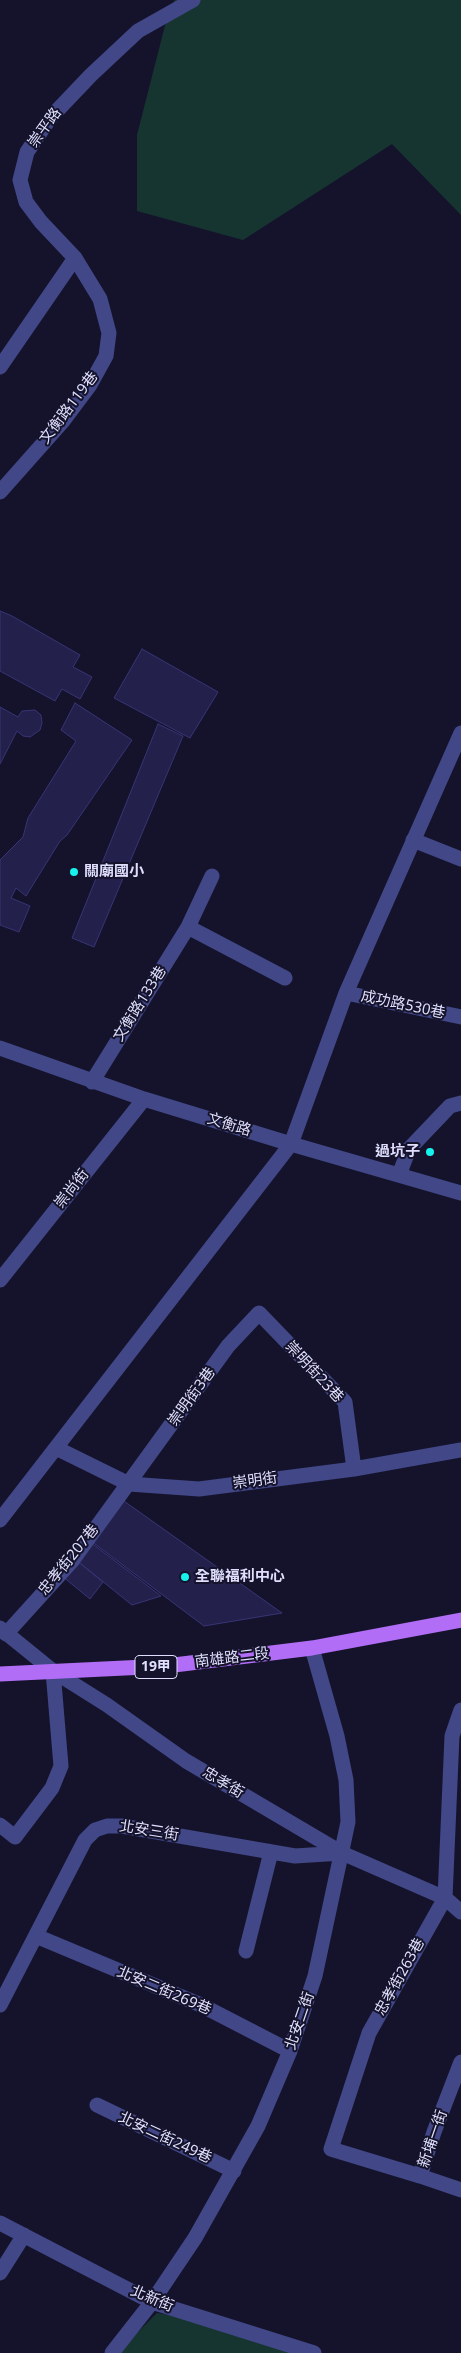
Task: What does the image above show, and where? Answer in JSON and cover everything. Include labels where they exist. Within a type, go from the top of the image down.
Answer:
[{"type":"main road","name":"南雄路二段","points":[[0,1674],[166,1666],[312,1648],[461,1620]]},
{"type":"street","name":"崇平路","points":[[75,258],[41,222],[26,202],[20,180],[28,152],[50,118],[97,69],[138,32],[193,0]]},
{"type":"street","points":[[0,367],[75,258]]},
{"type":"street","name":"文衡路119巷","points":[[0,492],[63,421],[90,386],[106,356],[110,333],[100,299],[75,258]]},
{"type":"street","points":[[0,1520],[291,1144],[346,994],[413,840],[456,756],[461,733]]},
{"type":"street","points":[[413,840],[461,859]]},
{"type":"street","name":"文衡路133巷","points":[[92,1082],[188,926],[212,876]]},
{"type":"street","points":[[188,926],[285,978]]},
{"type":"street","name":"成功路530巷","points":[[346,994],[461,1017]]},
{"type":"street","name":"文衡路","points":[[0,1048],[144,1099],[291,1144],[461,1192]]},
{"type":"street","name":"崇尚街","points":[[0,1280],[144,1099]]},
{"type":"street","points":[[399,1175],[409,1149],[450,1106],[461,1103]]},
{"type":"street","name":"崇明街23巷","points":[[259,1313],[345,1402],[354,1469]]},
{"type":"street","name":"崇明街3巷","points":[[129,1484],[228,1346],[259,1313]]},
{"type":"street","name":"崇明街","points":[[56,1448],[129,1484],[199,1489],[354,1469],[461,1450]]},
{"type":"street","name":"忠孝街207巷","points":[[3,1631],[72,1561],[129,1484]]},
{"type":"street","name":"忠孝街","points":[[3,1631],[52,1671],[107,1705],[186,1761],[342,1852],[444,1898],[461,1912]]},
{"type":"street","name":"北安二街","points":[[112,2353],[152,2302],[195,2238],[234,2171],[258,2126],[290,2051],[315,1976],[348,1822],[346,1780],[337,1736],[312,1648]]},
{"type":"street","points":[[0,1825],[15,1837],[52,1788],[61,1766],[52,1671]]},
{"type":"street","name":"忠孝街263巷","points":[[420,2176],[331,2149],[369,2032],[444,1898],[454,1824],[452,1736],[461,1710]]},
{"type":"street","name":"北安三街","points":[[0,2005],[85,1840],[95,1830],[107,1826],[122,1826],[295,1856],[342,1852]]},
{"type":"street","points":[[246,1951],[271,1852]]},
{"type":"street","name":"北安二街269巷","points":[[36,1936],[201,2005],[290,2051]]},
{"type":"street","name":"新埔一街","points":[[461,2062],[434,2132],[420,2176],[461,2190]]},
{"type":"street","name":"北安二街249巷","points":[[96,2106],[234,2171]]},
{"type":"street","name":"北新街","points":[[0,2223],[152,2302],[314,2353]]},
{"type":"street","points":[[0,2273],[24,2235]]},
{"type":"green space","points":[[175,0],[461,0],[461,215],[392,144],[243,240],[137,211],[137,135],[170,6]]},
{"type":"green space","points":[[157,2313],[221,2324],[298,2353],[117,2353]]},
{"type":"building","points":[[0,611],[80,655],[73,667],[92,677],[80,699],[62,689],[55,701],[0,671]]},
{"type":"building","points":[[142,649],[218,692],[190,738],[114,698]]},
{"type":"building","points":[[75,703],[132,740],[67,835],[60,841],[26,896],[16,888],[11,898],[30,906],[19,932],[0,925],[0,860],[23,837],[28,818],[76,741],[61,730]]},
{"type":"building","points":[[0,707],[18,717],[22,711],[35,710],[41,715],[42,723],[40,730],[30,737],[23,736],[17,731],[0,764]]},
{"type":"building","points":[[158,724],[183,736],[94,947],[72,938]]},
{"type":"building","name":"全聯福利中心","points":[[121,1499],[282,1613],[204,1626],[91,1541]]},
{"type":"building","points":[[90,1542],[161,1596],[132,1605],[76,1560]]},
{"type":"building","points":[[76,1560],[103,1582],[90,1599],[62,1576]]},
{"type":"place","name":"關廟國小","points":[[74,872]]},
{"type":"place","name":"過坑子","points":[[430,1152]]},
{"type":"place","name":"全聯福利中心","points":[[185,1577]]}]
